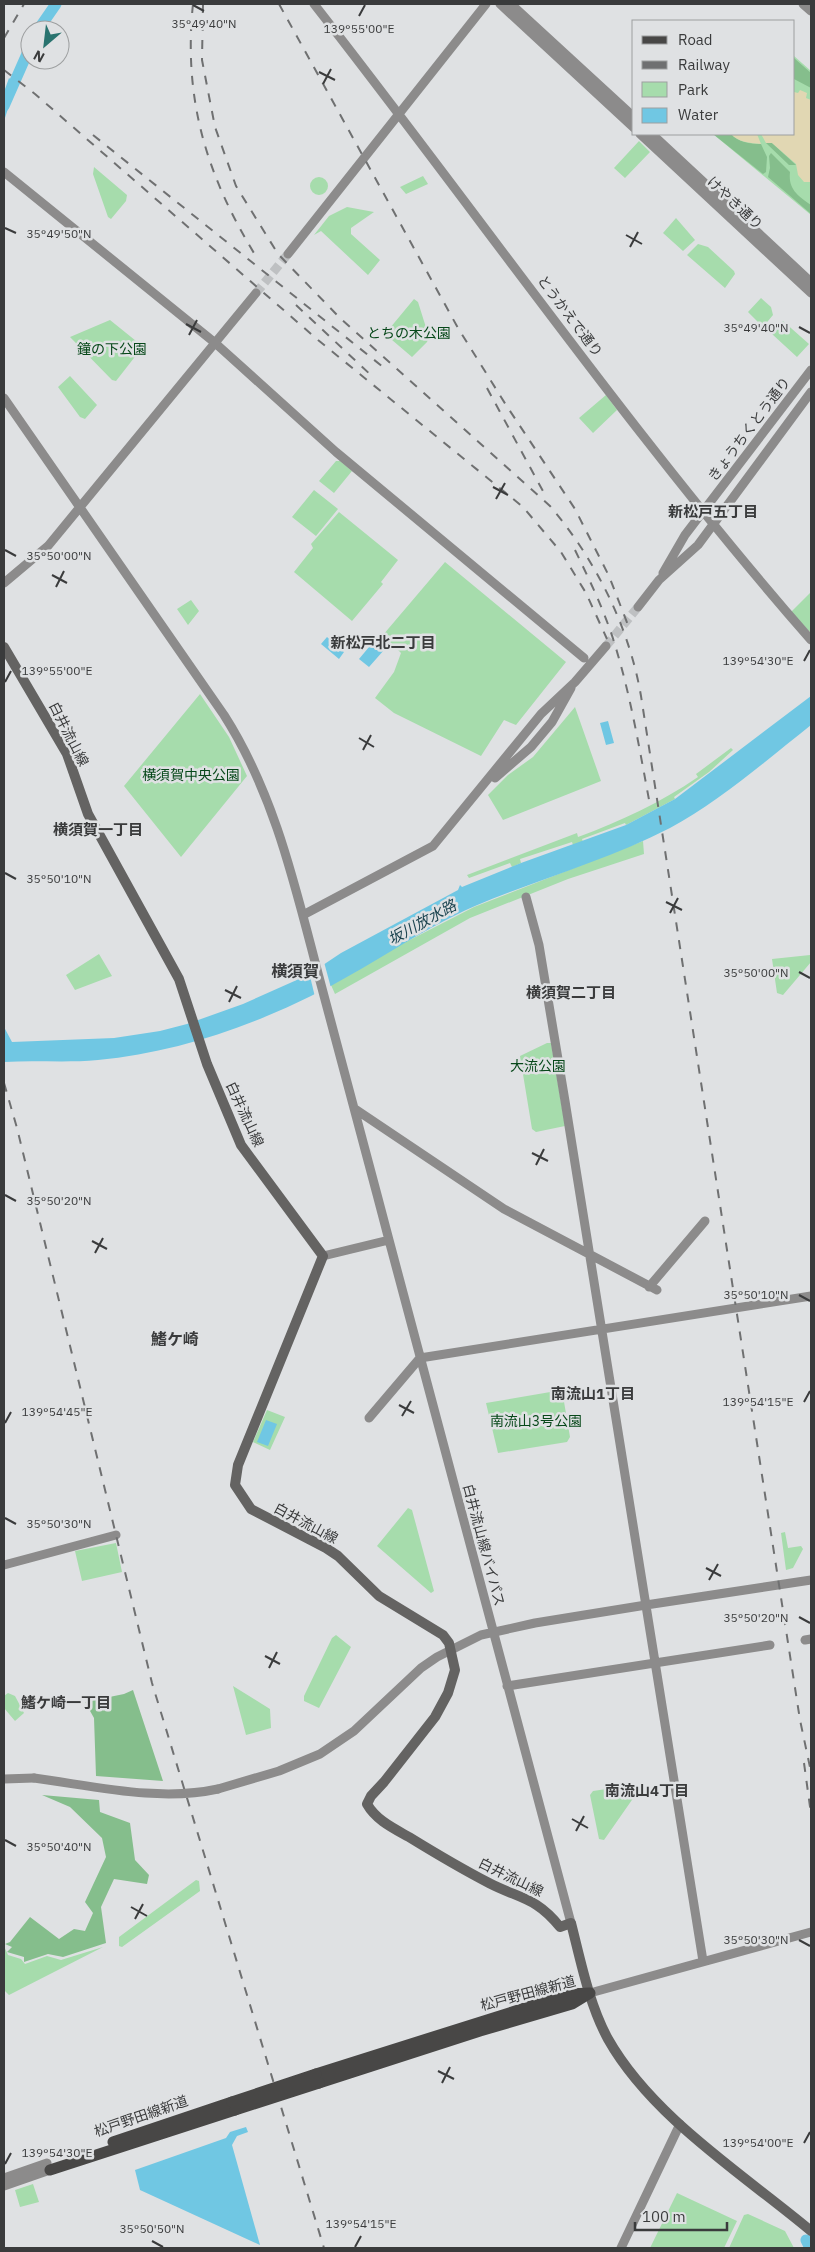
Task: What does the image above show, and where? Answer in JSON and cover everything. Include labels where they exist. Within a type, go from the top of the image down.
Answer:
[{"type":"main road","name":"白井流山線","points":[[4,647],[67,754],[88,814],[138,908],[170,961],[189,1008],[202,1049],[241,1145],[323,1256],[238,1464],[234,1485],[251,1509],[338,1556],[378,1596],[443,1635],[450,1649],[454,1676],[443,1703],[428,1726],[367,1801],[367,1804],[382,1821],[444,1858],[492,1884],[534,1902],[544,1909],[560,1927],[571,1923]]},
{"type":"main road","points":[[571,1923],[590,1993],[607,2037],[646,2092],[680,2124],[811,2231]]},
{"type":"main road","name":"松戸野田線新道","points":[[48,2167],[318,2078],[572,2004],[590,1993]]},
{"type":"street","name":"とうかえで通り","points":[[314,4],[704,512],[811,640]]},
{"type":"street","points":[[288,254],[486,4]]},
{"type":"street","points":[[500,4],[632,126]]},
{"type":"street","points":[[511,4],[632,115]]},
{"type":"street","points":[[803,4],[811,11]]},
{"type":"street","name":"けやき通り","points":[[641,135],[811,293]]},
{"type":"street","name":"けやき通り","points":[[653,135],[811,282]]},
{"type":"street","points":[[4,172],[214,342],[336,452],[584,658]]},
{"type":"street","points":[[4,583],[48,546],[256,293]]},
{"type":"street","name":"きょうちくとう通り","points":[[659,580],[685,535],[811,370]]},
{"type":"street","points":[[638,607],[659,580],[692,550],[714,524],[811,392]]},
{"type":"street","name":"白井流山線バイパス","points":[[4,398],[238,738],[271,809],[303,915],[571,1923]]},
{"type":"street","points":[[303,915],[429,850],[541,714],[575,682],[606,646]]},
{"type":"street","points":[[476,795],[536,740],[552,722],[575,682]]},
{"type":"street","points":[[526,897],[539,945],[602,1328],[702,1961]]},
{"type":"street","points":[[355,1109],[486,1198],[653,1288],[705,1221]]},
{"type":"street","points":[[323,1256],[389,1240]]},
{"type":"street","points":[[369,1418],[420,1358],[811,1296]]},
{"type":"street","points":[[4,1565],[116,1535]]},
{"type":"street","points":[[4,1779],[34,1778],[166,1794],[188,1794],[218,1789],[279,1771],[334,1746],[354,1731],[421,1668],[450,1649],[492,1631],[646,1604],[811,1580]]},
{"type":"street","points":[[507,1686],[770,1645]]},
{"type":"street","points":[[590,1993],[811,1932]]},
{"type":"street","points":[[621,2248],[680,2124]]},
{"type":"street","points":[[4,2178],[48,2167]]},
{"type":"street","points":[[4,2186],[48,2167]]},
{"type":"green space","points":[[795,57],[811,71],[811,215],[714,135],[795,135]]},
{"type":"green space","points":[[795,59],[811,73],[811,88],[795,80]]},
{"type":"green space","points":[[714,135],[732,135],[744,142],[761,144],[767,157],[766,172],[763,174]]},
{"type":"green space","points":[[639,141],[650,152],[625,178],[614,168]]},
{"type":"green space","points":[[766,143],[772,143],[796,165],[789,165]]},
{"type":"green space","points":[[771,153],[790,172],[792,188],[811,205],[811,214],[768,177],[770,168],[769,156]]},
{"type":"green space","points":[[94,167],[127,195],[126,201],[111,219],[108,217],[93,174]]},
{"type":"green space","points":[[423,176],[428,184],[406,194],[400,187]]},
{"type":"green space","points":[[315,177],[323,177],[328,182],[326,193],[315,195],[310,190],[310,182]]},
{"type":"green space","points":[[347,207],[374,212],[351,228],[351,234],[380,260],[368,275],[321,231],[314,235],[329,216]]},
{"type":"green space","points":[[676,218],[695,240],[683,251],[663,233]]},
{"type":"green space","points":[[698,244],[708,247],[734,271],[735,274],[725,288],[687,255]]},
{"type":"green space","points":[[761,298],[771,307],[773,315],[763,327],[748,312]]},
{"type":"green space","name":"とちの木公園","points":[[414,299],[418,302],[429,337],[427,342],[412,357],[385,334]]},
{"type":"green space","name":"鐘の下公園","points":[[110,320],[141,345],[141,349],[116,381],[112,380],[70,337]]},
{"type":"green space","points":[[783,321],[809,344],[797,357],[772,334]]},
{"type":"green space","points":[[70,376],[97,405],[85,419],[80,417],[58,387]]},
{"type":"green space","points":[[606,395],[617,410],[593,433],[579,418]]},
{"type":"green space","points":[[336,461],[340,461],[352,471],[334,493],[319,481]]},
{"type":"green space","points":[[314,490],[338,509],[316,536],[292,517]]},
{"type":"green space","points":[[339,512],[398,560],[381,582],[383,584],[352,621],[294,572],[313,548],[311,544]]},
{"type":"green space","points":[[445,562],[566,662],[516,725],[504,720],[481,756],[394,713],[375,698],[394,672],[401,653],[383,635]]},
{"type":"green space","points":[[811,592],[811,633],[791,612]]},
{"type":"green space","points":[[191,600],[199,611],[188,625],[177,609]]},
{"type":"green space","name":"横須賀中央公園","points":[[200,694],[229,737],[247,776],[181,857],[124,786]]},
{"type":"green space","points":[[575,707],[601,781],[503,820],[488,795],[508,775],[533,757]]},
{"type":"green space","points":[[731,748],[733,750],[709,772],[674,797],[675,799],[626,825],[625,823],[582,839],[583,842],[573,845],[572,842],[520,859],[521,863],[512,867],[510,863],[469,878],[467,875],[577,833],[578,837],[640,811],[698,777],[696,774]]},
{"type":"green space","points":[[643,841],[644,854],[568,879],[470,918],[335,994],[331,985],[402,944],[474,907]]},
{"type":"green space","points":[[99,954],[112,976],[75,990],[66,975]]},
{"type":"green space","points":[[810,955],[811,962],[783,995],[777,993],[772,959]]},
{"type":"green space","name":"大流公園","points":[[547,1043],[551,1043],[565,1126],[536,1132],[532,1129],[520,1056]]},
{"type":"green space","name":"南流山3号公園","points":[[562,1390],[570,1437],[567,1442],[498,1453],[486,1403]]},
{"type":"green space","points":[[267,1410],[285,1417],[270,1450],[253,1442]]},
{"type":"green space","points":[[408,1508],[412,1510],[434,1591],[431,1593],[377,1546]]},
{"type":"green space","points":[[785,1532],[788,1548],[801,1546],[803,1549],[793,1568],[786,1570],[781,1533]]},
{"type":"green space","points":[[116,1543],[122,1572],[82,1581],[75,1551]]},
{"type":"green space","points":[[336,1635],[351,1647],[319,1708],[304,1701],[304,1696],[332,1638]]},
{"type":"green space","points":[[233,1686],[270,1709],[271,1728],[246,1735]]},
{"type":"green space","points":[[133,1690],[163,1781],[96,1776],[94,1718],[85,1702],[124,1694]]},
{"type":"green space","points":[[8,1693],[15,1696],[24,1713],[15,1721],[4,1708],[4,1696]]},
{"type":"green space","points":[[627,1786],[632,1788],[634,1797],[604,1840],[599,1839],[590,1795],[593,1791]]},
{"type":"green space","points":[[42,1795],[99,1800],[100,1812],[130,1823],[135,1860],[149,1875],[147,1884],[114,1879],[101,1907],[106,1943],[63,1957],[48,1954],[24,1962],[24,1957],[7,1952],[12,1947],[5,1944],[10,1942],[30,1917],[59,1939],[74,1929],[85,1931],[93,1913],[85,1902],[106,1857],[102,1838],[70,1807]]},
{"type":"green space","points":[[196,1880],[199,1881],[200,1891],[122,1947],[119,1946],[119,1937]]},
{"type":"green space","points":[[4,1946],[8,1955],[21,1959],[25,1964],[47,1956],[61,1960],[103,1947],[9,1995],[4,1990]]},
{"type":"green space","points":[[33,2184],[39,2202],[20,2207],[15,2190]]},
{"type":"green space","points":[[677,2193],[737,2221],[724,2248],[650,2248]]},
{"type":"green space","points":[[748,2214],[785,2231],[794,2248],[729,2248],[744,2215]]},
{"type":"sand","points":[[800,90],[807,93],[806,98],[811,100],[811,182],[804,182],[798,175],[796,164],[772,143],[766,143],[762,135],[795,135],[795,92],[798,93]]},
{"type":"sand","points":[[732,135],[757,135],[761,144],[749,143]]},
{"type":"water","points":[[9,78],[16,84],[4,121],[4,92]]},
{"type":"water","points":[[327,637],[344,652],[339,659],[321,644]]},
{"type":"water","points":[[374,641],[384,650],[369,667],[359,659]]},
{"type":"water","name":"坂川放水路","points":[[811,696],[811,725],[743,780],[688,818],[598,860],[475,906],[413,938],[332,985],[286,1008],[207,1038],[153,1052],[86,1061],[4,1062],[4,1027],[12,1042],[114,1038],[160,1031],[187,1024],[243,1004],[308,975],[341,953],[458,890],[460,885],[462,887],[521,863],[626,825],[675,799]]},
{"type":"water","points":[[608,721],[614,743],[606,745],[600,723]]},
{"type":"water","points":[[266,1420],[277,1424],[268,1446],[257,1442]]},
{"type":"water","points":[[246,2127],[248,2132],[237,2136],[232,2145],[260,2245],[140,2190],[135,2170],[226,2138],[230,2132]]},
{"type":"pier","points":[[324,962],[331,988],[315,997],[309,972]]},
{"type":"waterway","points":[[45,20],[56,4]]},
{"type":"waterway","points":[[4,106],[20,70]]},
{"type":"waterway","points":[[806,2240],[811,2245]]},
{"type":"waterway","points":[[806,2240],[810,2248]]},
{"type":"tunnel","points":[[256,293],[288,254]]},
{"type":"tunnel","points":[[606,646],[638,607]]},
{"type":"railway","points":[[4,38],[24,4]]},
{"type":"railway","points":[[193,4],[192,73],[202,137],[224,198],[257,258]]},
{"type":"railway","points":[[203,4],[202,60],[215,127],[236,186],[278,254],[340,318],[550,506],[582,548],[608,595],[628,644],[641,696],[800,1720],[811,1772]]},
{"type":"railway","points":[[279,4],[458,328],[575,509],[609,576],[628,625]]},
{"type":"railway","points":[[4,70],[35,94],[318,340],[523,507],[561,552],[586,593],[607,639]]},
{"type":"railway","points":[[93,135],[388,371]]},
{"type":"railway","points":[[296,305],[373,377]]},
{"type":"railway","points":[[487,388],[544,493]]},
{"type":"railway","points":[[575,550],[602,609],[621,665],[650,805]]},
{"type":"railway","points":[[4,1083],[17,1128],[152,1683],[324,2248]]},
{"type":"railway","points":[[804,1763],[811,1814]]},
{"type":"district","name":"新松戸五丁目","points":[[713,511]]},
{"type":"district","name":"新松戸北二丁目","points":[[383,642]]},
{"type":"district","name":"横須賀一丁目","points":[[98,829]]},
{"type":"district","name":"横須賀","points":[[295,971]]},
{"type":"district","name":"横須賀二丁目","points":[[571,992]]},
{"type":"district","name":"鰭ケ崎","points":[[175,1339]]},
{"type":"district","name":"南流山1丁目","points":[[593,1393]]},
{"type":"district","name":"鰭ケ崎一丁目","points":[[66,1702]]},
{"type":"district","name":"南流山4丁目","points":[[647,1790]]}]
